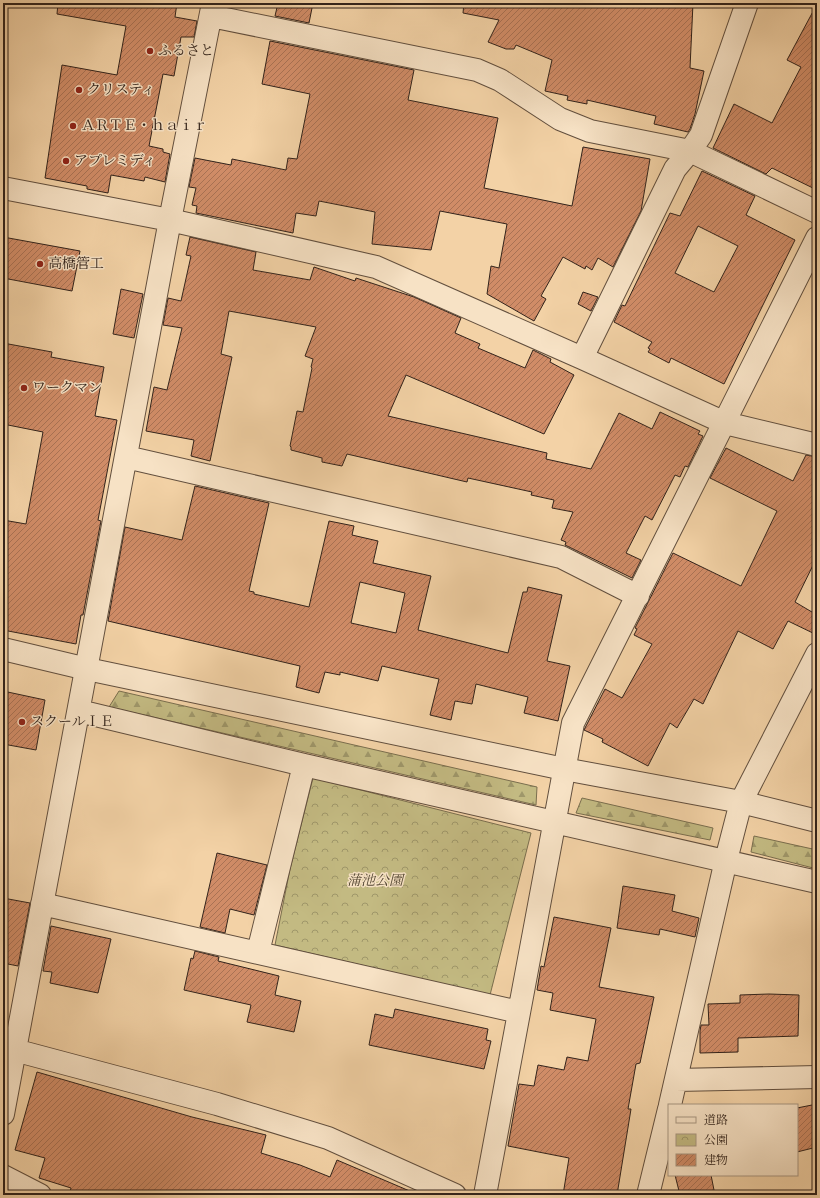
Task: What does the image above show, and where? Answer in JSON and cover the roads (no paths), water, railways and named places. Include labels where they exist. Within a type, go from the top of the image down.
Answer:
[{"type":"street","points":[[582,358],[675,169],[701,135],[741,6]]},
{"type":"street","points":[[3,1114],[9,1048],[42,904],[170,220],[212,10],[476,70],[500,80],[560,119],[590,130],[690,151],[817,212]]},
{"type":"street","points":[[3,188],[170,220],[376,267],[725,423],[817,445]]},
{"type":"street","points":[[485,1195],[573,723],[817,238]]},
{"type":"street","points":[[126,457],[561,557],[638,596]]},
{"type":"street","points":[[3,649],[87,669],[564,769],[742,802],[817,821]]},
{"type":"street","points":[[670,1104],[726,860],[742,802],[817,654]]},
{"type":"street","points":[[79,711],[304,765],[726,860],[817,882]]},
{"type":"street","points":[[258,952],[304,765]]},
{"type":"street","points":[[42,904],[519,1012]]},
{"type":"street","points":[[9,1048],[217,1104],[328,1138],[455,1195]]},
{"type":"street","points":[[676,1080],[817,1077]]},
{"type":"street","points":[[648,1195],[668,1113]]},
{"type":"street","points":[[3,1176],[40,1195]]},
{"type":"place","name":"ふるさと","points":[[150,51]]},
{"type":"place","name":"クリスティ","points":[[79,90]]},
{"type":"place","name":"ＡＲＴＥ・ｈａｉｒ","points":[[73,126]]},
{"type":"place","name":"アプレミディ","points":[[66,161]]},
{"type":"place","name":"高橋管工","points":[[40,264]]},
{"type":"place","name":"ワークマン","points":[[24,388]]},
{"type":"place","name":"スクールＩＥ","points":[[22,722]]},
{"type":"park label","name":"蒲池公園","points":[[375,881]]}]
